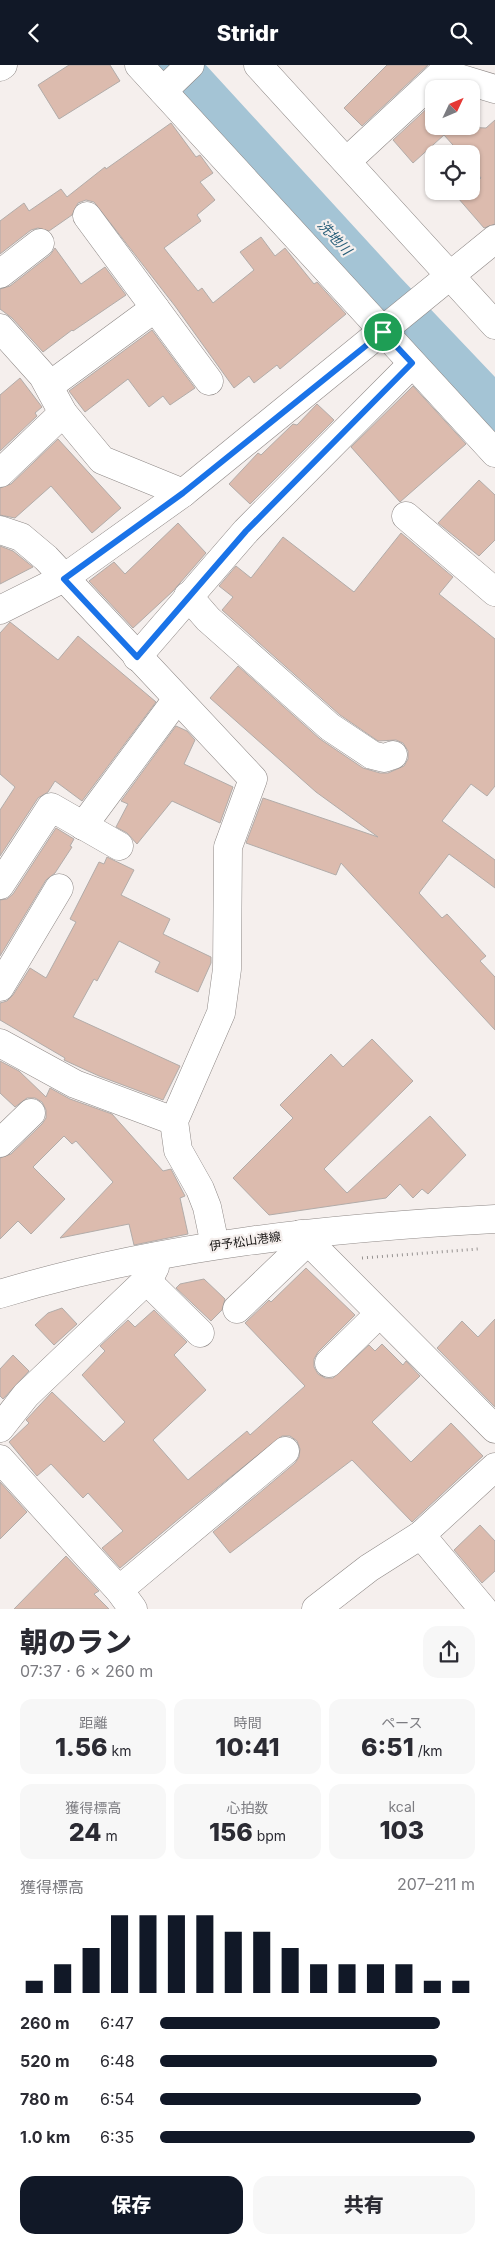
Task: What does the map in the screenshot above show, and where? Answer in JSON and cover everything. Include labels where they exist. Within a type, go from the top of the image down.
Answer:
[{"type":"street","points":[[139,65],[166,88],[387,329],[412,363],[495,453]]},
{"type":"street","points":[[166,88],[190,65]]},
{"type":"street","points":[[258,65],[348,161],[442,283],[495,325]]},
{"type":"street","points":[[348,161],[442,73],[495,89]]},
{"type":"street","points":[[101,223],[155,308],[206,365]]},
{"type":"street","points":[[0,610],[64,579],[183,493],[387,329],[495,239]]},
{"type":"street","points":[[0,274],[40,243]]},
{"type":"street","points":[[49,386],[155,308]]},
{"type":"street","points":[[0,328],[43,376],[63,413],[102,460],[183,493]]},
{"type":"street","points":[[137,657],[246,531],[412,363]]},
{"type":"street","points":[[0,473],[63,413]]},
{"type":"street","points":[[406,516],[495,592]]},
{"type":"street","points":[[0,530],[20,537],[46,558],[253,779],[228,847],[227,969],[222,1013],[174,1121],[178,1150],[200,1189],[207,1207],[215,1245]]},
{"type":"street","points":[[188,596],[208,619],[330,727],[372,755],[384,758],[393,755]]},
{"type":"street","points":[[83,826],[177,699]]},
{"type":"street","points":[[0,885],[51,807],[119,846]]},
{"type":"street","points":[[0,987],[59,888]]},
{"type":"street","points":[[0,1043],[75,1084],[174,1121]]},
{"type":"street","name":"伊予松山港線","points":[[0,1294],[96,1269],[150,1268],[215,1245],[495,1219]]},
{"type":"street","points":[[237,1309],[305,1237],[379,1314],[495,1429]]},
{"type":"street","points":[[0,1428],[26,1395],[150,1268],[200,1333]]},
{"type":"street","points":[[329,1363],[379,1314]]},
{"type":"street","points":[[0,1459],[126,1599],[271,1456]]},
{"type":"street","points":[[316,1609],[369,1568],[420,1535],[495,1467]]},
{"type":"street","points":[[420,1535],[483,1609]]},
{"type":"building","points":[[69,65],[110,65],[120,81],[59,119],[38,85]]},
{"type":"building","points":[[387,65],[428,65],[362,126],[344,108]]},
{"type":"building","points":[[425,110],[425,135],[444,135],[433,145],[425,145],[425,152],[413,163],[393,140]]},
{"type":"building","points":[[495,120],[495,224],[484,228],[460,200],[480,200],[480,145],[453,145],[444,135],[480,135],[480,128],[486,128]]},
{"type":"building","points":[[171,123],[196,157],[200,155],[213,173],[200,182],[215,200],[197,215],[201,221],[164,248],[198,291],[202,288],[213,303],[254,270],[240,252],[261,237],[275,256],[285,248],[314,284],[317,282],[346,314],[280,369],[277,365],[254,383],[249,376],[234,388],[175,306],[94,202],[86,200],[78,203],[72,215],[49,231],[38,228],[31,230],[0,254],[0,221],[24,203],[29,211],[61,189],[67,197],[105,167],[106,169]]},
{"type":"building","points":[[55,248],[81,284],[105,267],[126,295],[72,330],[43,352],[12,318],[0,309],[0,289],[10,286],[50,255]]},
{"type":"building","points":[[152,330],[195,388],[170,405],[163,396],[149,407],[128,379],[85,412],[69,391]]},
{"type":"building","points":[[20,378],[42,407],[35,413],[37,416],[0,451],[0,395]]},
{"type":"building","points":[[413,386],[466,444],[400,502],[351,447]]},
{"type":"building","points":[[317,404],[334,420],[250,504],[229,484],[258,453],[261,455],[293,424],[297,425]]},
{"type":"building","points":[[58,439],[121,508],[92,533],[51,486],[15,518],[0,515],[0,488],[11,484]]},
{"type":"building","points":[[479,480],[495,495],[495,540],[479,556],[438,523]]},
{"type":"building","points":[[178,523],[206,553],[173,591],[133,628],[89,581],[114,562],[125,574]]},
{"type":"building","points":[[401,533],[453,577],[439,594],[495,639],[495,786],[487,796],[471,784],[442,821],[495,860],[495,888],[449,854],[419,893],[442,918],[447,914],[486,956],[480,961],[495,977],[495,1030],[341,863],[336,875],[246,843],[263,798],[378,837],[316,792],[210,698],[238,666],[320,739],[363,768],[380,773],[388,773],[404,766],[408,759],[408,751],[403,743],[396,740],[378,741],[340,715],[222,610],[233,597],[219,586],[236,566],[251,578],[283,537],[354,592]]},
{"type":"building","points":[[0,546],[13,551],[33,567],[0,584]]},
{"type":"building","points":[[10,622],[58,660],[78,636],[156,702],[82,801],[55,781],[48,792],[38,798],[0,856],[0,810],[15,787],[0,774],[0,633]]},
{"type":"building","points":[[176,726],[187,731],[195,740],[184,764],[233,787],[220,823],[172,801],[137,844],[127,833],[116,827],[128,804],[121,801]]},
{"type":"building","points":[[56,828],[74,839],[70,846],[72,847],[55,873],[46,880],[0,956],[0,900],[7,899],[13,894]]},
{"type":"building","points":[[107,857],[134,870],[121,895],[170,919],[163,934],[211,957],[211,963],[198,992],[155,972],[160,962],[119,941],[97,981],[94,979],[73,1017],[180,1066],[163,1100],[99,1076],[64,1060],[65,1058],[0,1020],[0,1003],[7,1001],[13,995],[30,968],[46,978],[76,922],[70,919],[99,862],[104,864]]},
{"type":"building","points":[[372,1039],[413,1081],[324,1169],[347,1193],[430,1116],[466,1155],[428,1194],[422,1189],[413,1198],[400,1184],[386,1198],[269,1215],[233,1178],[293,1118],[280,1105],[331,1054],[343,1067]]},
{"type":"building","points":[[0,1061],[19,1071],[46,1097],[50,1088],[70,1099],[112,1114],[163,1171],[171,1169],[185,1196],[180,1198],[188,1234],[134,1245],[129,1224],[60,1238],[113,1182],[76,1141],[72,1144],[64,1136],[33,1167],[65,1199],[31,1234],[18,1221],[0,1239],[0,1158],[11,1154],[42,1124],[46,1118],[46,1110],[42,1102],[35,1098],[27,1098],[15,1107],[0,1093]]},
{"type":"building","points":[[306,1268],[355,1315],[318,1352],[314,1359],[314,1367],[318,1374],[325,1378],[333,1378],[369,1345],[375,1351],[382,1344],[403,1365],[406,1361],[420,1376],[372,1422],[411,1462],[451,1423],[483,1456],[412,1522],[352,1460],[230,1553],[213,1532],[295,1463],[299,1457],[300,1449],[297,1441],[290,1436],[282,1436],[120,1568],[102,1548],[123,1531],[88,1493],[83,1498],[51,1464],[37,1476],[9,1442],[29,1423],[26,1420],[52,1392],[104,1442],[125,1422],[82,1375],[105,1351],[100,1346],[128,1320],[135,1327],[154,1310],[187,1342],[174,1355],[206,1390],[153,1440],[188,1480],[247,1431],[250,1435],[305,1386],[245,1323],[269,1300],[271,1302]]},
{"type":"building","points":[[204,1279],[225,1299],[222,1310],[211,1321],[176,1288],[180,1284]]},
{"type":"building","points":[[62,1308],[77,1324],[54,1345],[35,1325],[48,1313]]},
{"type":"building","points":[[495,1319],[495,1407],[437,1348],[462,1321],[478,1337]]},
{"type":"building","points":[[13,1355],[29,1371],[3,1399],[0,1396],[0,1369]]},
{"type":"building","points":[[0,1482],[27,1512],[0,1539]]},
{"type":"building","points":[[480,1525],[495,1541],[495,1571],[482,1583],[454,1550]]},
{"type":"building","points":[[66,1556],[99,1591],[94,1594],[109,1609],[14,1609]]},
{"type":"waterway","name":"洗地川","points":[[176,65],[384,292],[495,409]]},
{"type":"route","points":[[383,332],[412,363],[246,531],[137,657],[64,579],[183,493],[383,332]]}]
